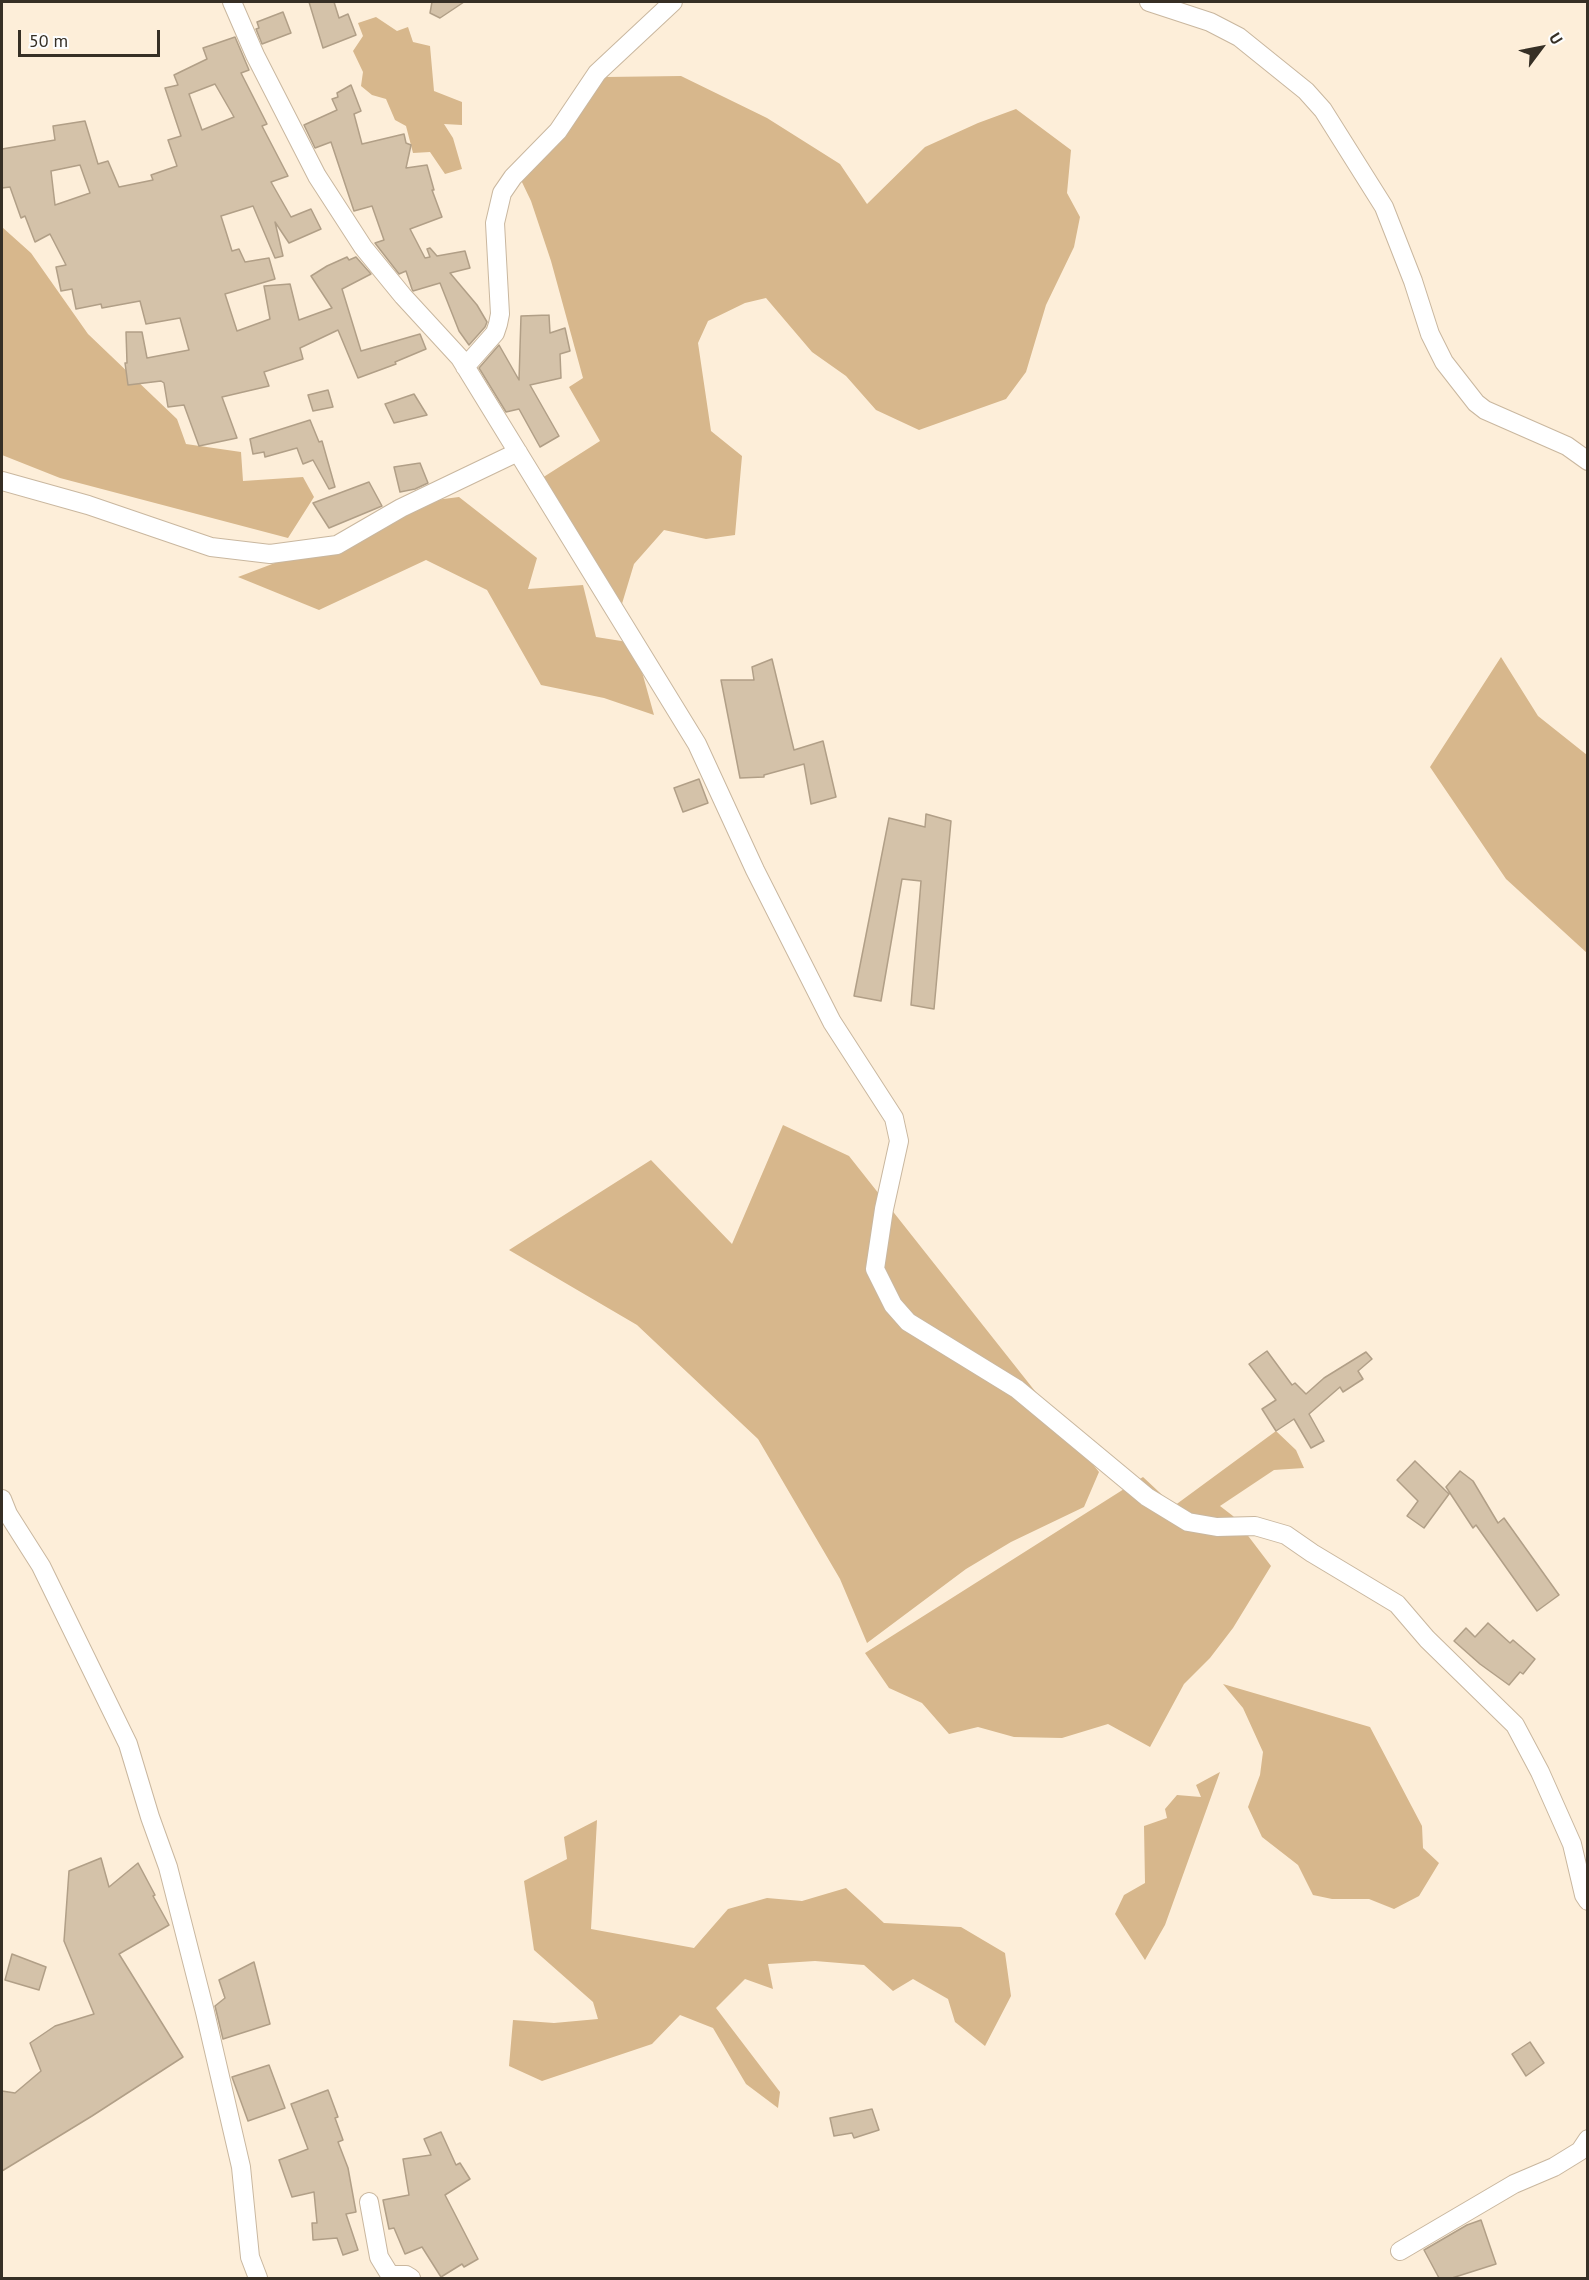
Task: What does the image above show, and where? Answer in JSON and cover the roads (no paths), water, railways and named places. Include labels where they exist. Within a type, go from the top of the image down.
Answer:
[{"type":"street","points":[[232,2],[255,55],[317,176],[363,247],[403,296],[460,358],[697,744],[755,870],[832,1022],[894,1118],[899,1141],[884,1209],[875,1269],[893,1305],[908,1322],[1017,1389],[1096,1457],[1147,1497],[1188,1522],[1217,1527],[1255,1526],[1286,1535],[1397,1604],[1426,1639],[1515,1725],[1540,1772],[1572,1844],[1587,1901]]},
{"type":"street","points":[[465,367],[495,333],[498,324],[500,314],[495,223],[502,193],[513,177],[558,131],[597,73],[673,2]]},
{"type":"street","points":[[1149,2],[1210,22],[1239,37],[1306,91],[1323,110],[1384,207],[1413,281],[1430,334],[1444,362],[1485,410],[1567,446],[1587,461]]},
{"type":"street","points":[[2,481],[88,505],[211,547],[270,554],[337,545],[401,508],[518,452]]},
{"type":"street","points":[[2,1499],[8,1514],[42,1566],[128,1744],[168,1867],[205,2012],[241,2168],[250,2257],[258,2278]]},
{"type":"street","points":[[1400,2251],[1514,2184],[1554,2167],[1580,2151],[1587,2139]]},
{"type":"street","points":[[369,2202],[379,2257],[390,2275],[406,2275],[411,2278]]}]
